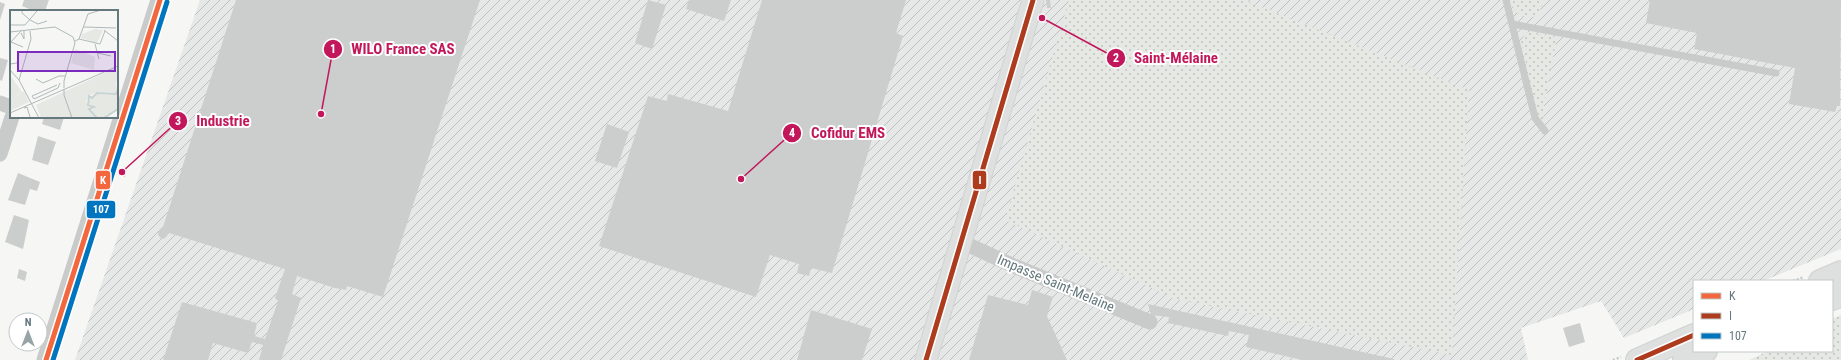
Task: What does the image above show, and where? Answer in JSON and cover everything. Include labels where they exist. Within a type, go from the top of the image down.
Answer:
[{"type":"main road","points":[[926,360],[1033,0]]},
{"type":"main road","points":[[1822,280],[1841,272]]},
{"type":"main road","points":[[1637,360],[1693,335]]},
{"type":"main road","points":[[1684,360],[1704,352]]},
{"type":"street","points":[[46,360],[160,0]]},
{"type":"street","points":[[0,103],[10,107]]},
{"type":"street","points":[[0,154],[12,118]]},
{"type":"street","name":"Impasse Saint-Melaine","points":[[962,242],[1014,266],[1150,322]]},
{"type":"lane","points":[[1506,0],[1535,118],[1545,131]]},
{"type":"lane","points":[[1512,24],[1776,73]]},
{"type":"shaded area","points":[[200,0],[1841,0],[1841,249],[1765,280],[1693,280],[1693,309],[1624,338],[1601,301],[1521,328],[1528,360],[75,360]]},
{"type":"shaded area","points":[[1069,0],[1244,0],[1469,90],[1452,355],[1175,299],[1005,220]]},
{"type":"shaded area","points":[[1510,0],[1543,0],[1540,11],[1537,15],[1527,17],[1516,12]]},
{"type":"shaded area","points":[[1526,32],[1554,37],[1556,42],[1544,106],[1543,124],[1538,115],[1521,41]]},
{"type":"shaded area","points":[[1841,315],[1841,360],[1749,360],[1766,352],[1833,352],[1833,319]]},
{"type":"building","points":[[24,0],[49,0],[45,10],[32,10],[22,6]]},
{"type":"building","points":[[236,0],[480,0],[383,297],[347,286],[346,290],[335,288],[297,276],[292,294],[301,298],[281,360],[259,360],[263,345],[252,342],[248,353],[213,343],[208,360],[163,360],[182,302],[257,323],[254,336],[265,339],[278,301],[275,298],[285,269],[169,233],[162,239],[158,235],[159,230],[163,227]]},
{"type":"building","points":[[648,0],[666,5],[652,49],[635,43]]},
{"type":"building","points":[[689,0],[731,0],[724,21],[686,9]]},
{"type":"building","points":[[762,0],[906,0],[896,33],[903,36],[832,273],[811,268],[809,276],[797,273],[799,264],[770,255],[756,297],[599,246],[648,96],[667,101],[668,94],[728,111]]},
{"type":"building","points":[[1046,0],[1050,0],[1051,8],[1047,8]]},
{"type":"building","points":[[1650,0],[1841,0],[1840,106],[1837,106],[1835,112],[1789,104],[1795,68],[1694,49],[1697,33],[1646,23]]},
{"type":"building","points":[[0,2],[5,4],[0,20]]},
{"type":"building","points":[[0,58],[8,60],[2,81],[0,80]]},
{"type":"building","points":[[44,118],[64,118],[60,130],[42,124]]},
{"type":"building","points":[[607,124],[629,132],[617,168],[595,161]]},
{"type":"building","points":[[38,136],[56,142],[48,165],[32,160]]},
{"type":"building","points":[[125,169],[127,170],[125,177],[122,176]]},
{"type":"building","points":[[18,173],[40,182],[37,191],[30,189],[25,205],[8,200]]},
{"type":"building","points":[[14,215],[29,220],[23,249],[5,242]]},
{"type":"building","points":[[19,269],[27,272],[25,281],[17,278]]},
{"type":"building","points":[[1032,290],[1053,297],[1047,316],[1067,360],[969,360],[988,295],[1028,305]]},
{"type":"building","points":[[1148,304],[1394,360],[1302,360],[1246,347],[1249,335],[1229,331],[1228,336],[1168,323],[1169,317],[1151,315]]},
{"type":"building","points":[[811,310],[872,329],[862,360],[797,360]]},
{"type":"building","points":[[1580,323],[1585,342],[1569,347],[1563,328]]},
{"type":"transit line","name":"K","points":[[46,360],[160,0]]},
{"type":"transit line","name":"I","points":[[926,360],[1033,0]]},
{"type":"transit line","name":"107","points":[[53,360],[167,2]]},
{"type":"transit line","name":"I","points":[[1637,360],[1693,335]]},
{"type":"place","name":"Saint-Mélaine","points":[[1042,18]]},
{"type":"place","name":"WILO France SAS","points":[[321,114]]},
{"type":"place","name":"Industrie","points":[[122,172]]},
{"type":"place","name":"Cofidur EMS","points":[[741,179]]}]
